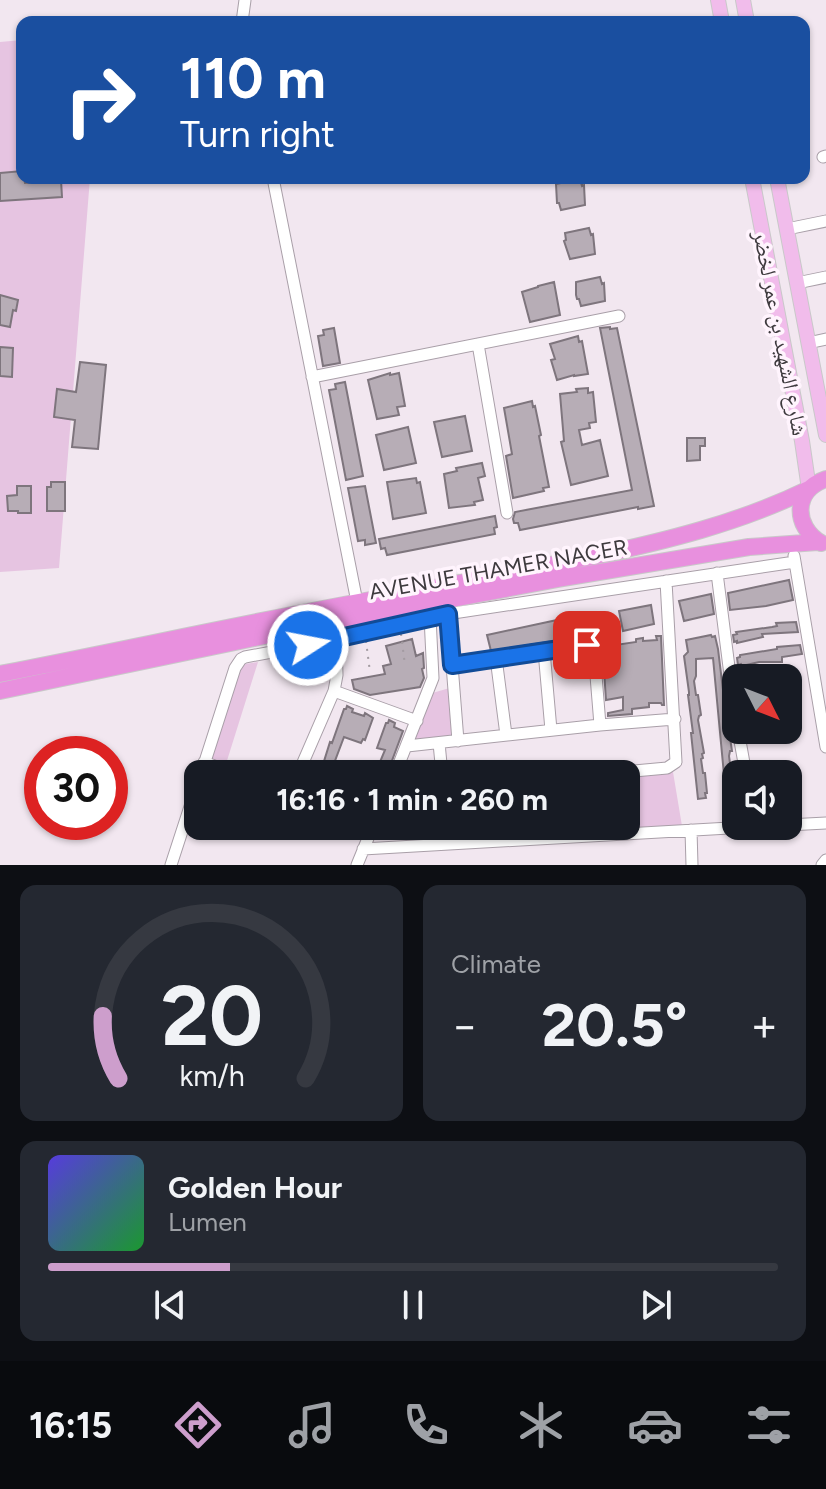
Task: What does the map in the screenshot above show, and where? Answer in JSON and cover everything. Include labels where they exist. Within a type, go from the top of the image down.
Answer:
[{"type":"highway","name":"AVENUE THAMER NACER","points":[[0,674],[496,577],[674,538],[752,514],[826,479]]},
{"type":"highway","points":[[809,489],[801,507],[801,517],[810,535],[823,545]]},
{"type":"highway","name":"AVENUE THAMER NACER","points":[[0,691],[365,615],[558,579],[749,547],[792,543],[823,545]]},
{"type":"main road","name":"شارع الشهيد بن عمر لخضر","points":[[753,184],[809,489]]},
{"type":"main road","name":"شارع الشهيد بن عمر لخضر","points":[[778,184],[826,435]]},
{"type":"street","points":[[274,184],[357,602]]},
{"type":"street","points":[[787,229],[826,221]]},
{"type":"street","points":[[797,283],[826,277]]},
{"type":"street","points":[[312,377],[619,316]]},
{"type":"street","points":[[808,343],[826,339]]},
{"type":"street","points":[[478,344],[507,513]]},
{"type":"street","points":[[792,543],[826,747]]},
{"type":"street","points":[[205,760],[235,668],[241,659],[430,617],[795,562]]},
{"type":"street","points":[[717,573],[729,664]]},
{"type":"street","points":[[640,770],[667,768],[674,765],[677,758],[666,581]]},
{"type":"street","points":[[448,614],[458,741]]},
{"type":"street","points":[[401,760],[433,678],[430,617]]},
{"type":"street","points":[[304,760],[334,691],[336,640]]},
{"type":"street","points":[[452,665],[587,645],[592,648],[600,725]]},
{"type":"street","points":[[544,651],[551,730]]},
{"type":"street","points":[[496,658],[506,735]]},
{"type":"street","points":[[334,691],[417,721]]},
{"type":"street","points":[[407,746],[675,719]]},
{"type":"street","points":[[439,743],[441,760]]},
{"type":"street","points":[[802,824],[826,823]]},
{"type":"street","points":[[171,865],[184,825]]},
{"type":"street","points":[[363,849],[722,828]]},
{"type":"street","points":[[691,830],[692,865]]},
{"type":"street","points":[[357,865],[367,840]]},
{"type":"street","points":[[822,865],[826,860]]},
{"type":"path","points":[[399,625],[405,665]]},
{"type":"path","points":[[365,633],[370,672]]},
{"type":"shaded area","points":[[16,41],[16,184],[90,184],[59,568],[0,572],[0,42]]},
{"type":"shaded area","points":[[258,662],[227,760],[209,760],[240,665]]},
{"type":"shaded area","points":[[453,687],[456,738],[413,743],[429,694]]},
{"type":"shaded area","points":[[673,772],[682,826],[640,830],[640,775]]},
{"type":"building","points":[[16,172],[16,184],[61,184],[62,197],[0,201],[0,173]]},
{"type":"building","points":[[556,184],[584,185],[585,205],[561,210],[557,203]]},
{"type":"building","points":[[589,228],[593,234],[595,254],[570,259],[564,241],[565,233]]},
{"type":"building","points":[[600,277],[604,283],[605,301],[581,306],[576,295],[576,282]]},
{"type":"building","points":[[554,282],[560,315],[530,322],[522,292]]},
{"type":"building","points":[[0,295],[18,300],[10,327],[0,325]]},
{"type":"building","points":[[334,328],[340,363],[323,366],[318,336],[324,335],[323,330]]},
{"type":"building","points":[[600,328],[617,328],[654,506],[520,530],[518,523],[514,523],[515,512],[632,490]]},
{"type":"building","points":[[578,336],[579,342],[582,341],[588,374],[557,380],[550,344]]},
{"type":"building","points":[[0,347],[13,348],[12,377],[0,376]]},
{"type":"building","points":[[80,362],[106,365],[98,449],[72,447],[75,420],[54,417],[57,389],[76,392]]},
{"type":"building","points":[[399,373],[405,406],[397,407],[399,415],[377,419],[368,380]]},
{"type":"building","points":[[345,382],[363,476],[346,480],[329,390],[336,389],[335,384]]},
{"type":"building","points":[[588,388],[588,393],[593,392],[596,422],[589,423],[590,428],[579,430],[582,445],[600,440],[608,476],[571,485],[561,442],[564,441],[560,394]]},
{"type":"building","points":[[532,401],[549,487],[513,498],[506,456],[512,454],[504,408]]},
{"type":"building","points":[[465,416],[472,451],[442,457],[434,422]]},
{"type":"building","points":[[408,427],[416,463],[384,470],[376,435]]},
{"type":"building","points":[[687,438],[705,438],[705,446],[700,446],[700,460],[687,461]]},
{"type":"building","points":[[482,463],[485,476],[478,478],[483,500],[474,502],[475,505],[449,508],[444,474],[457,471],[456,468]]},
{"type":"building","points":[[416,478],[417,483],[420,482],[426,513],[393,519],[387,482]]},
{"type":"building","points":[[51,482],[65,482],[65,511],[47,511],[47,487],[51,487]]},
{"type":"building","points":[[17,486],[31,486],[31,513],[8,511],[7,496],[17,495]]},
{"type":"building","points":[[365,486],[376,543],[365,545],[365,540],[358,541],[348,488]]},
{"type":"building","points":[[495,516],[495,534],[387,555],[385,548],[381,549],[379,539]]},
{"type":"building","points":[[789,580],[793,600],[730,610],[728,593]]},
{"type":"building","points":[[711,594],[714,614],[684,621],[679,601]]},
{"type":"building","points":[[651,605],[654,624],[623,631],[619,611]]},
{"type":"building","points":[[557,620],[560,640],[491,651],[487,635]]},
{"type":"building","points":[[796,622],[798,632],[762,634],[763,637],[734,642],[736,632]]},
{"type":"building","points":[[656,636],[661,636],[664,705],[649,703],[649,707],[632,709],[632,714],[608,716],[608,713],[623,710],[623,697],[606,700],[604,670],[619,667],[618,655],[603,657],[602,647],[636,642],[636,639],[643,638],[643,641],[657,640]]},
{"type":"building","points":[[715,636],[722,682],[722,744],[731,744],[732,751],[730,760],[723,760],[713,658],[696,659],[694,681],[701,715],[698,720],[704,753],[701,759],[707,793],[706,798],[698,799],[684,656],[688,652],[686,640]]},
{"type":"building","points":[[412,639],[416,656],[423,653],[424,678],[420,687],[370,695],[354,689],[352,680],[385,674],[383,666],[391,664],[386,646]]},
{"type":"building","points":[[800,645],[802,654],[782,657],[782,662],[738,664],[740,655]]},
{"type":"building","points":[[347,706],[353,709],[352,712],[364,716],[365,713],[373,718],[365,740],[361,743],[344,737],[335,760],[324,760],[330,742]]},
{"type":"building","points":[[389,720],[395,723],[394,727],[403,731],[392,760],[381,760],[385,750],[377,748]]},
{"type":"route","points":[[308,645],[448,614],[452,665],[587,645]]}]
